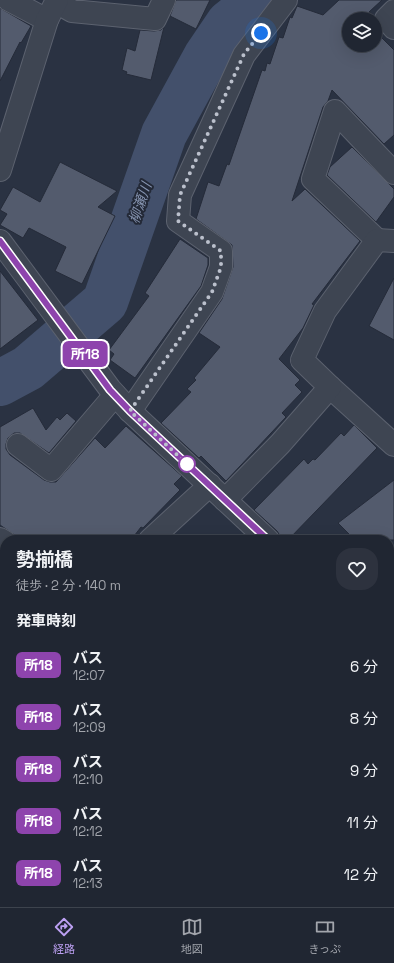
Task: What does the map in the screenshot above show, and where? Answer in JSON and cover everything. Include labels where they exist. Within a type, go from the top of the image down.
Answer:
[{"type":"street","points":[[9,0],[72,11],[154,19],[164,0]]},
{"type":"street","points":[[18,445],[50,470],[123,403],[212,292],[221,267],[221,251],[178,221],[180,195],[244,54],[286,0]]},
{"type":"street","points":[[0,170],[54,7]]},
{"type":"street","points":[[394,11],[386,19],[394,28]]},
{"type":"street","points":[[394,173],[335,111],[313,179],[385,241],[325,311],[302,360],[394,445]]},
{"type":"street","points":[[1,243],[123,403],[263,535]]},
{"type":"street","points":[[225,500],[280,444],[330,387]]},
{"type":"street","points":[[155,535],[210,485]]},
{"type":"building","points":[[176,0],[210,0],[196,29],[170,16]]},
{"type":"building","points":[[339,0],[382,0],[369,12],[342,12],[342,52],[382,52],[382,38],[394,50],[394,135],[384,144],[332,90],[328,101],[323,107],[292,201],[305,189],[360,241],[312,304],[314,305],[303,328],[279,359],[300,380],[295,385],[302,392],[282,413],[286,417],[226,481],[201,456],[199,458],[161,423],[191,392],[187,389],[196,380],[194,378],[220,347],[199,333],[222,299],[233,267],[232,245],[196,219],[208,182],[219,186],[227,164],[229,165],[262,70],[265,71],[267,63],[270,64],[279,37],[283,38],[290,17],[292,18],[297,6],[323,15]]},
{"type":"building","points":[[0,8],[31,26],[21,43],[20,42],[0,81]]},
{"type":"building","points":[[164,27],[151,80],[126,74],[127,72],[122,70],[127,48],[135,51],[140,30],[154,31],[161,30]]},
{"type":"building","points":[[352,147],[394,189],[394,197],[376,222],[327,175],[330,167]]},
{"type":"building","points":[[60,162],[117,191],[98,207],[115,216],[82,284],[55,271],[66,247],[29,228],[23,238],[0,225],[7,214],[0,210],[13,187],[40,202]]},
{"type":"building","points":[[180,239],[208,258],[208,265],[201,286],[135,378],[110,360],[114,354],[109,350],[149,296],[145,293]]},
{"type":"building","points":[[0,271],[38,320],[0,349]]},
{"type":"building","points":[[394,278],[394,340],[369,326]]},
{"type":"building","points":[[33,408],[46,430],[57,417],[60,420],[67,413],[76,421],[49,453],[20,433],[14,433],[8,438],[6,444],[6,449],[10,455],[44,480],[56,482],[95,438],[105,448],[126,426],[182,476],[174,484],[180,490],[143,528],[141,527],[135,535],[15,535],[0,525],[0,427]]},
{"type":"building","points":[[354,425],[377,448],[293,535],[280,535],[254,510],[304,459],[308,464],[313,459],[315,460],[341,433],[344,436]]},
{"type":"building","points":[[394,480],[394,535],[350,535],[338,523]]},
{"type":"waterway","name":"柳瀬川","points":[[0,383],[28,368],[105,302],[164,134],[206,57],[229,23],[258,0]]},
{"type":"bus line","name":"所18","points":[[0,241],[3,243],[110,390],[130,411],[263,535]]},
{"type":"route","points":[[187,464],[130,411],[212,292],[221,267],[221,251],[178,221],[180,195],[244,54],[261,33]]}]
